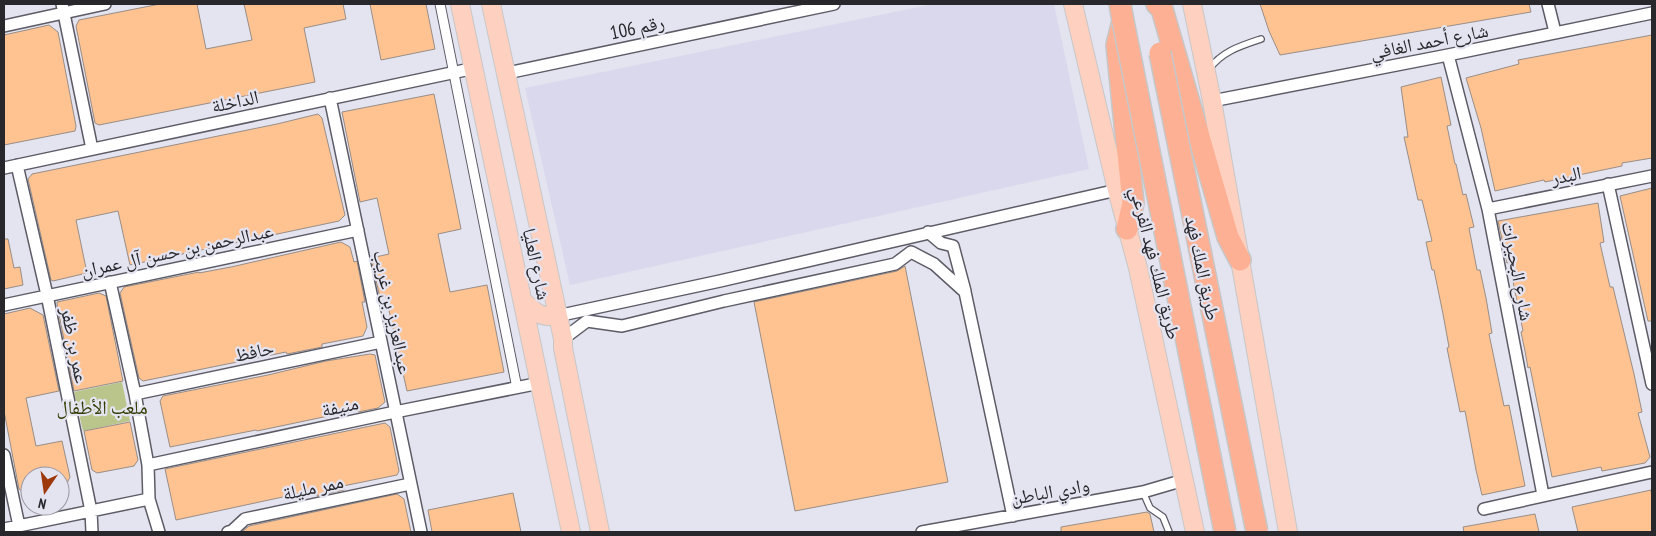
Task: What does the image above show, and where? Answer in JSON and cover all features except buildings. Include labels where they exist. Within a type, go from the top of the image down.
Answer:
[{"type":"highway","name":"طريق الملك فهد","points":[[1150,4],[1257,532]]},
{"type":"highway","points":[[1157,4],[1162,9],[1228,237],[1240,260]]},
{"type":"highway","name":"طريق الملك فهد","points":[[1121,12],[1225,532]]},
{"type":"highway","points":[[1121,12],[1117,45],[1133,204],[1127,229]]},
{"type":"main road","name":"شارع العليا","points":[[460,4],[571,532]]},
{"type":"main road","name":"شارع العليا","points":[[491,4],[563,339],[563,348],[600,532]]},
{"type":"main road","name":"طريق الملك فهد الفرعي","points":[[1073,4],[1117,190],[1138,268],[1195,532]]},
{"type":"main road","points":[[1192,4],[1212,101],[1288,532]]},
{"type":"main road","points":[[523,301],[532,310],[544,316],[557,316]]},
{"type":"street","points":[[4,26],[62,8],[105,4]]},
{"type":"street","points":[[440,4],[517,388]]},
{"type":"street","name":"رقم 106","points":[[507,73],[834,4]]},
{"type":"street","points":[[1548,4],[1555,32]]},
{"type":"street","points":[[62,8],[92,150]]},
{"type":"street","name":"شارع أحمد الغافي","points":[[1212,101],[1448,56],[1652,13]]},
{"type":"street","name":"شارع البحيرات","points":[[1448,56],[1488,209],[1543,495]]},
{"type":"street","name":"الداخلة","points":[[4,168],[474,68]]},
{"type":"street","name":"عبدالعزيز بن غريب","points":[[330,98],[421,532]]},
{"type":"street","name":"عمر بن ظفر","points":[[17,165],[47,295],[90,511],[92,532]]},
{"type":"street","name":"البدر","points":[[1488,209],[1652,176]]},
{"type":"street","points":[[1608,184],[1652,384]]},
{"type":"street","points":[[557,316],[730,279],[1117,190]]},
{"type":"street","name":"عبدالرحمن بن حسن آل عمران","points":[[4,304],[358,230]]},
{"type":"street","points":[[928,232],[941,243],[953,246],[965,292],[1013,516]]},
{"type":"street","points":[[563,339],[587,321],[622,326],[724,301],[894,264],[911,252],[934,264],[965,292]]},
{"type":"street","points":[[110,282],[135,394],[148,465],[150,498],[159,532]]},
{"type":"street","points":[[1640,332],[1652,329]]},
{"type":"street","name":"حافظ","points":[[135,394],[381,342]]},
{"type":"street","name":"منيفة","points":[[148,465],[540,383]]},
{"type":"street","points":[[4,455],[20,526]]},
{"type":"street","points":[[1484,509],[1652,472]]},
{"type":"street","name":"وادي الباطن","points":[[922,532],[1143,492],[1184,480]]},
{"type":"street","name":"ممر مليلة","points":[[231,532],[245,519],[410,484]]},
{"type":"street","points":[[4,529],[150,498]]},
{"type":"lane","points":[[1206,72],[1217,58],[1238,46],[1261,39]]},
{"type":"lane","points":[[1143,492],[1150,508],[1163,517],[1169,532]]},
{"type":"shaded area","points":[[933,4],[1054,4],[1089,169],[570,285],[525,88]]},
{"type":"green space","name":"ملعب الأطفال","points":[[122,382],[130,421],[83,431],[74,392]]}]
